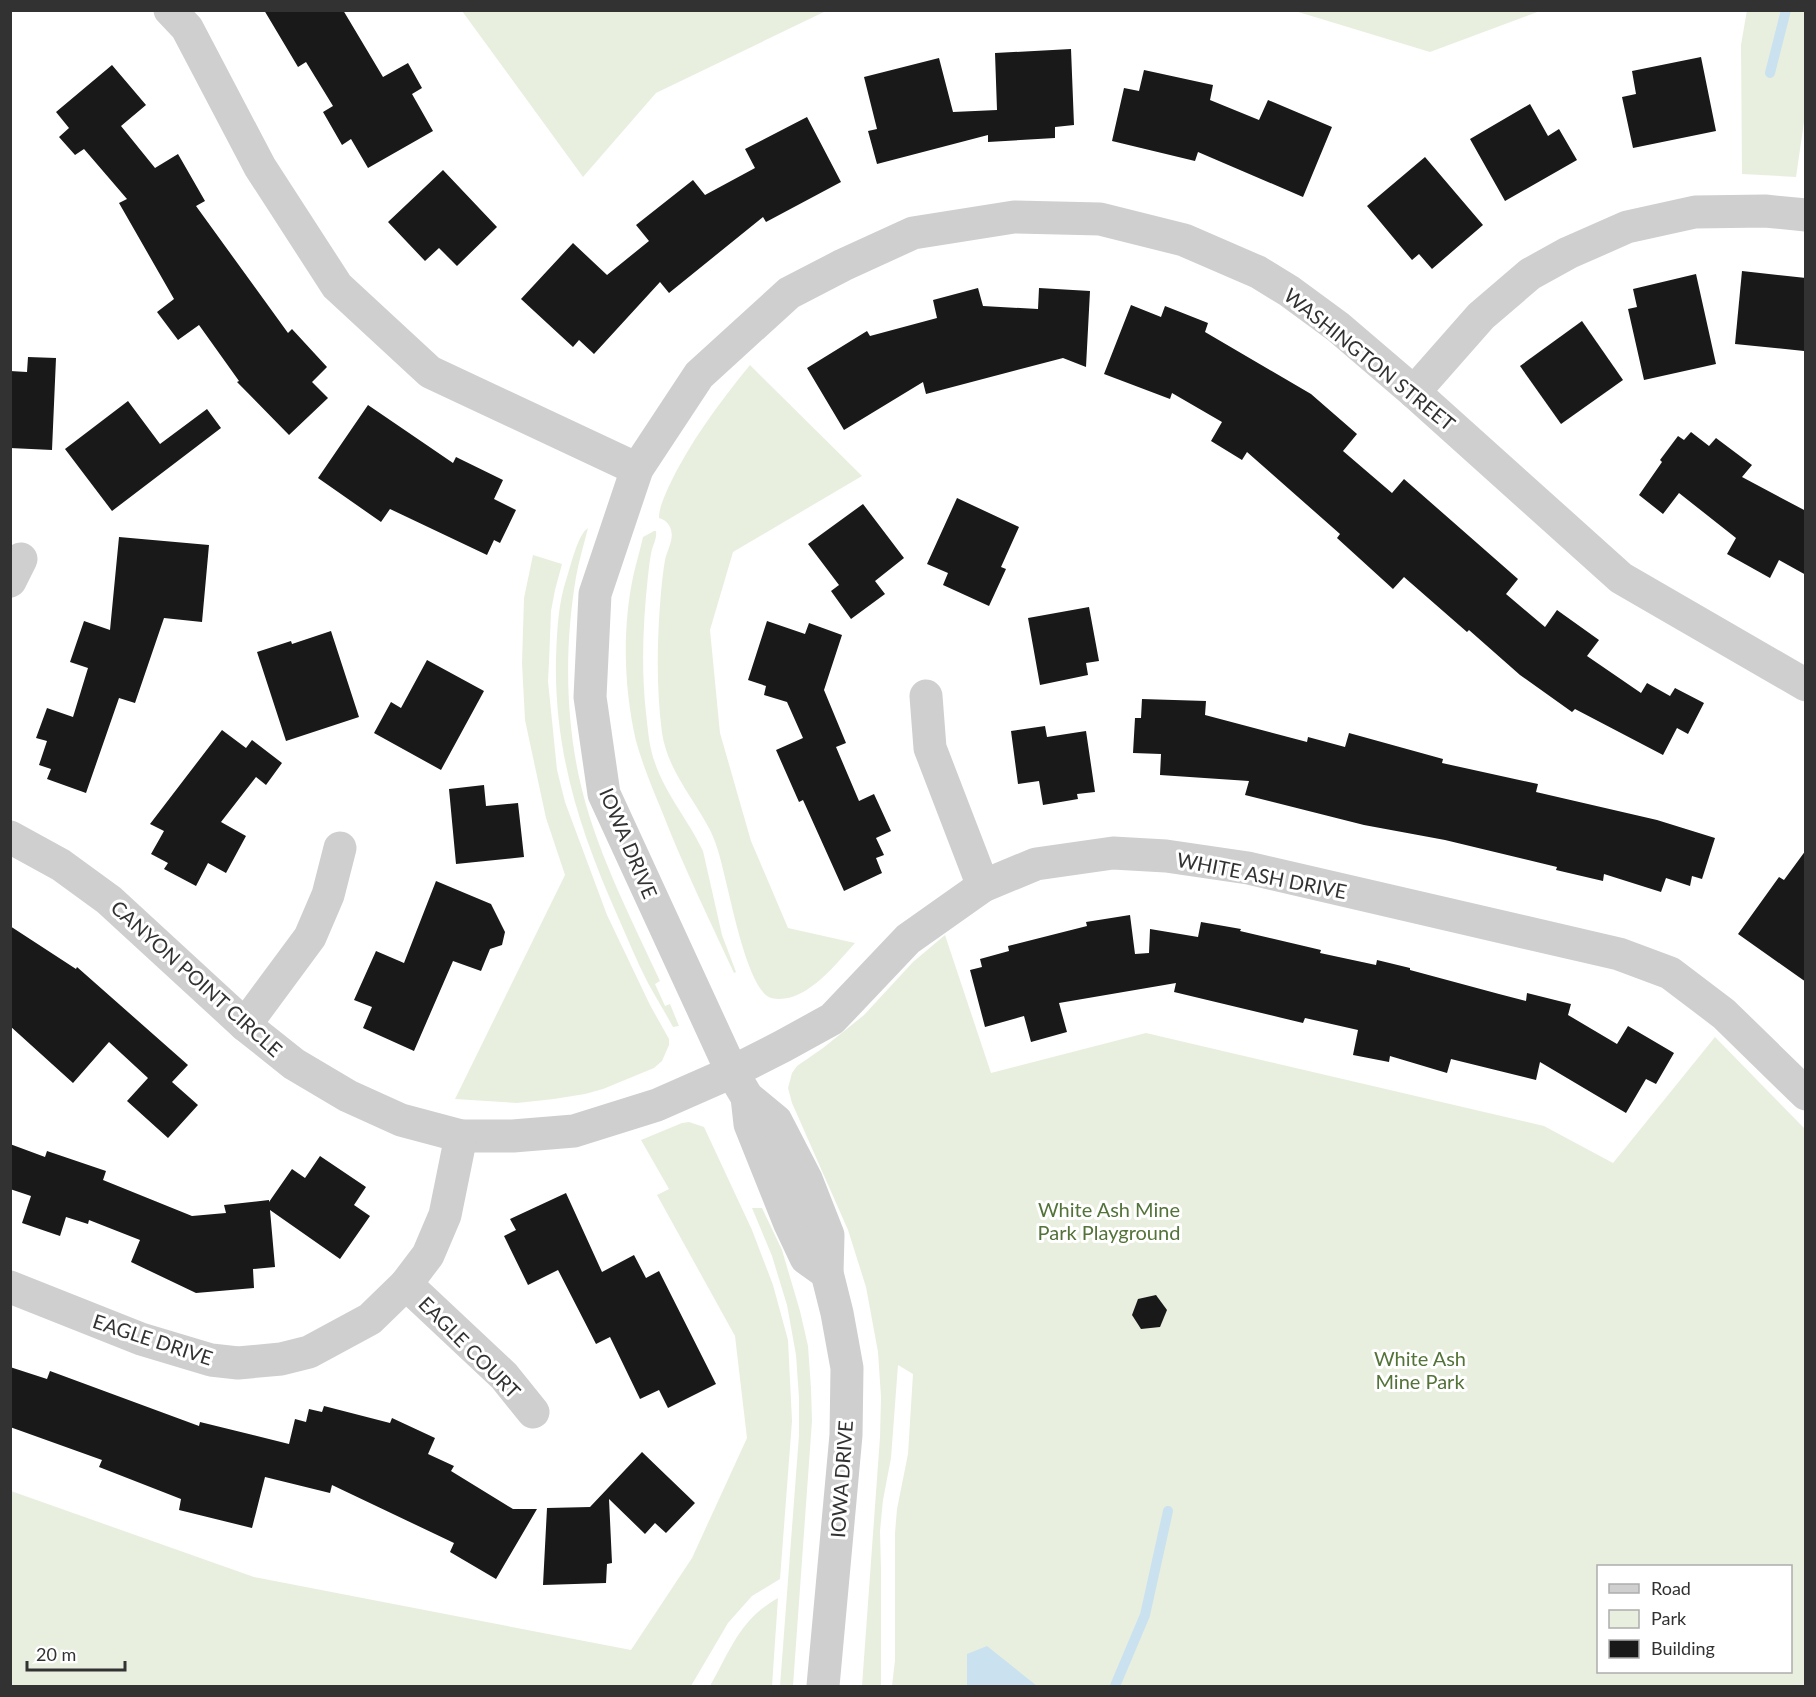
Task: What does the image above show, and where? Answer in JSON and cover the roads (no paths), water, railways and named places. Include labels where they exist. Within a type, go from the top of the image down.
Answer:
[{"type":"street","points":[[170,10],[187,28],[260,167],[337,286],[430,372],[638,469]]},
{"type":"street","points":[[1414,392],[1481,316],[1530,274],[1568,254],[1627,228],[1695,212],[1765,211],[1806,215]]},
{"type":"street","name":"WASHINGTON STREET","points":[[638,469],[699,375],[789,293],[913,233],[1014,217],[1100,219],[1184,240],[1258,272],[1289,291],[1338,327],[1414,392],[1621,578],[1806,686]]},
{"type":"street","name":"IOWA DRIVE","points":[[638,469],[595,594],[590,697],[604,794],[740,1085],[750,1124],[790,1224],[806,1258],[827,1273],[837,1313],[847,1368],[846,1435],[823,1686]]},
{"type":"street","points":[[926,696],[930,748],[983,886]]},
{"type":"street","name":"CANYON POINT CIRCLE","points":[[10,837],[61,865],[110,900],[245,1025],[294,1064],[348,1096],[401,1120],[460,1136],[513,1136],[574,1131],[657,1105],[740,1085]]},
{"type":"street","points":[[245,1025],[310,938],[328,895],[340,848]]},
{"type":"street","name":"WHITE ASH DRIVE","points":[[740,1085],[783,1046],[832,1019],[908,939],[983,886],[1036,864],[1113,853],[1166,856],[1248,868],[1619,954],[1670,973],[1724,1014],[1806,1094]]},
{"type":"street","name":"EAGLE DRIVE","points":[[10,1287],[141,1339],[211,1360],[238,1363],[280,1359],[309,1352],[370,1319],[405,1284],[428,1255],[445,1215],[460,1136]]},
{"type":"street","name":"EAGLE COURT","points":[[405,1284],[504,1376],[533,1412]]},
{"type":"water","points":[[987,1646],[1037,1686],[967,1686],[967,1654]]},
{"type":"waterway","points":[[1770,73],[1786,10]]},
{"type":"waterway","points":[[1115,1686],[1145,1615],[1168,1511]]},
{"type":"park label","name":"White Ash Mine Park Playground","points":[[1109,1220]]},
{"type":"park label","name":"White Ash Mine Park","points":[[1420,1370]]}]
